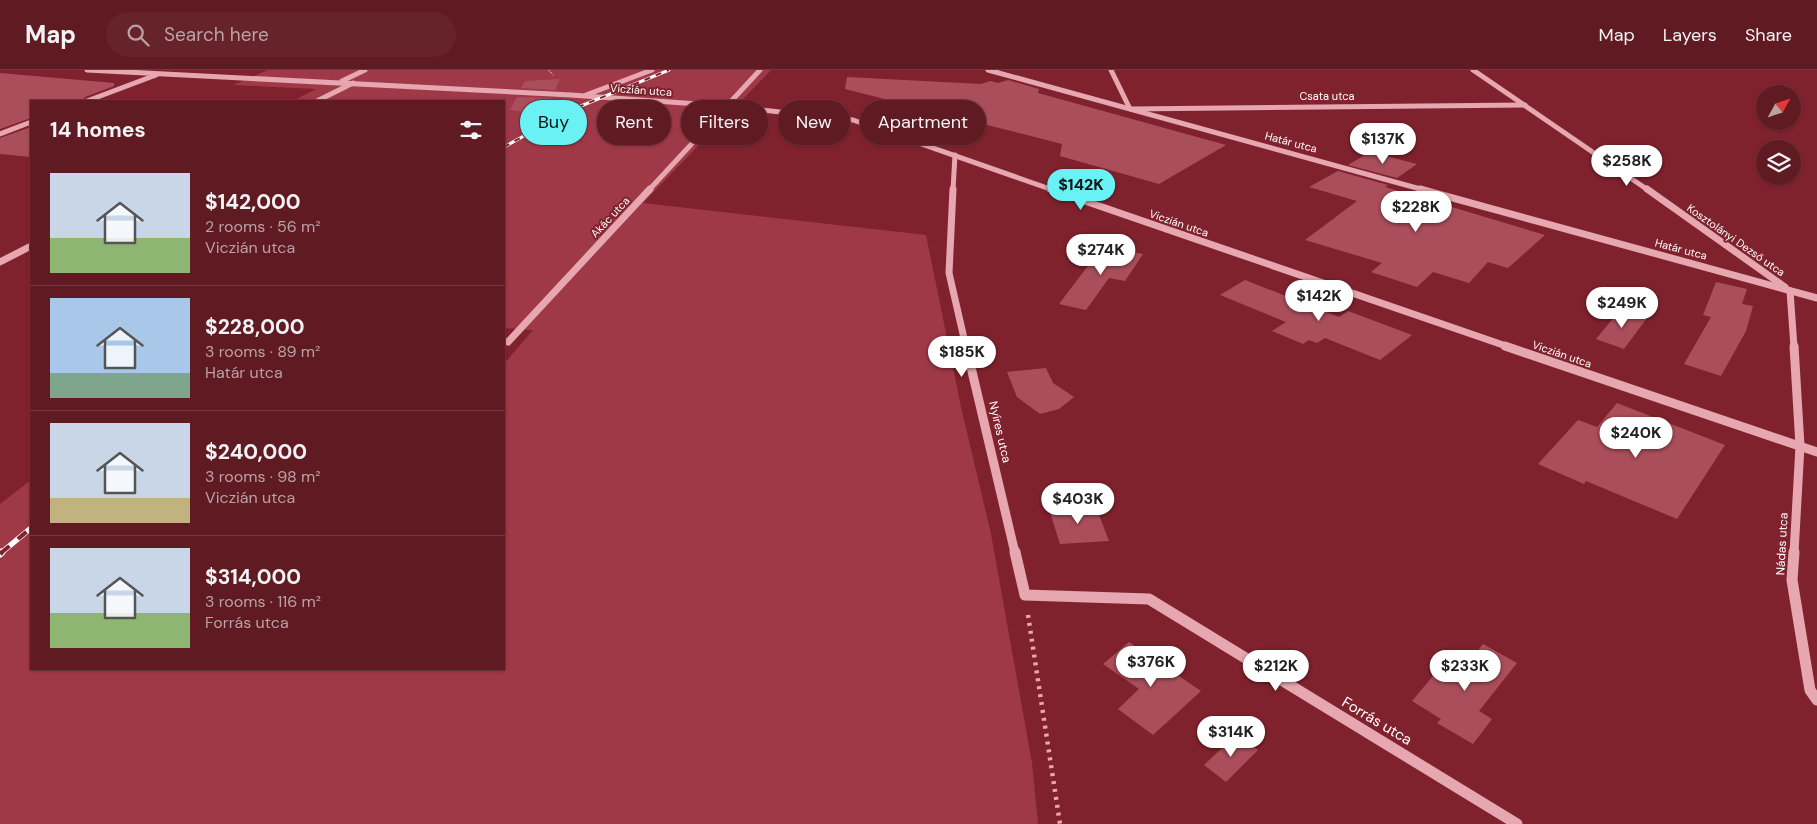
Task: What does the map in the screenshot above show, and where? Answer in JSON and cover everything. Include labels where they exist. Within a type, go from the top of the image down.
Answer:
[{"type":"street","name":"Viczián utca","points":[[87,70],[341,82],[681,103]]},
{"type":"street","points":[[341,82],[365,70]]},
{"type":"street","points":[[583,96],[652,70]]},
{"type":"street","points":[[732,100],[760,70]]},
{"type":"street","name":"Határ utca","points":[[988,70],[1817,298]]},
{"type":"street","points":[[1110,70],[1130,109]]},
{"type":"street","name":"Kosztolányi Dezső utca","points":[[1473,70],[1790,291]]},
{"type":"street","points":[[90,100],[161,73]]},
{"type":"street","points":[[319,100],[353,83]]},
{"type":"street","name":"Csata utca","points":[[1130,109],[1525,105]]},
{"type":"street","name":"Viczián utca","points":[[768,111],[853,120],[1800,446]]},
{"type":"street","points":[[0,134],[30,122]]},
{"type":"street","name":"Akác utca","points":[[508,342],[690,145]]},
{"type":"street","name":"Nyíres utca","points":[[955,156],[950,273],[1025,595]]},
{"type":"street","points":[[0,262],[30,247]]},
{"type":"street","points":[[1817,291],[1790,291],[1800,446],[1817,452]]},
{"type":"street","name":"Nádas utca","points":[[1800,446],[1792,580],[1810,690],[1817,700]]},
{"type":"street","name":"Forrás utca","points":[[1025,595],[1149,599],[1517,824]]},
{"type":"path","points":[[1025,595],[1060,824]]},
{"type":"shaded area","points":[[268,70],[771,70],[742,100],[681,100],[681,145],[699,145],[643,203],[926,235],[961,407],[991,534],[1032,763],[1038,824],[0,824],[0,504],[30,481],[30,670],[505,670],[505,363],[533,330],[505,328],[505,100],[295,100],[316,89],[233,85]]},
{"type":"building","points":[[0,73],[114,83],[114,86],[85,97],[84,100],[30,100],[30,118],[0,129]]},
{"type":"building","points":[[847,77],[981,84],[990,81],[998,83],[1008,80],[1039,89],[1038,93],[1226,145],[1159,184],[1060,156],[1062,144],[986,125],[986,100],[888,100],[845,89]]},
{"type":"building","points":[[560,79],[555,90],[521,88],[525,81]]},
{"type":"building","points":[[517,97],[552,98],[551,100],[520,100],[520,112],[510,110]]},
{"type":"building","points":[[30,127],[30,157],[0,154],[0,138]]},
{"type":"building","points":[[1370,152],[1417,164],[1397,178],[1348,165]]},
{"type":"building","points":[[1338,171],[1545,235],[1508,268],[1488,262],[1469,283],[1433,272],[1417,287],[1371,272],[1382,263],[1305,240],[1357,201],[1309,187]]},
{"type":"building","points":[[1103,246],[1143,254],[1125,281],[1109,278],[1086,310],[1059,304]]},
{"type":"building","points":[[1245,280],[1339,317],[1348,311],[1412,335],[1380,360],[1325,338],[1317,343],[1309,340],[1303,344],[1272,331],[1286,322],[1220,295]]},
{"type":"building","points":[[1716,282],[1747,289],[1742,304],[1753,306],[1746,331],[1721,376],[1684,364],[1711,317],[1703,315]]},
{"type":"building","points":[[1620,310],[1647,318],[1624,349],[1596,339]]},
{"type":"building","points":[[1046,368],[1053,383],[1074,397],[1059,409],[1040,414],[1017,397],[1007,372]]},
{"type":"building","points":[[1617,403],[1725,445],[1677,519],[1586,481],[1584,484],[1538,464],[1578,420],[1597,427]]},
{"type":"building","points":[[1096,507],[1109,541],[1060,544],[1049,509]]},
{"type":"building","points":[[1129,642],[1201,691],[1153,735],[1118,709],[1139,689],[1103,664]]},
{"type":"building","points":[[1483,644],[1517,663],[1479,711],[1492,719],[1473,744],[1437,723],[1441,719],[1412,701],[1448,658],[1457,664],[1465,655],[1471,659]]},
{"type":"building","points":[[1237,734],[1258,750],[1226,782],[1204,765]]},
{"type":"railway","points":[[505,146],[571,110],[669,70]]},
{"type":"railway","points":[[1,553],[30,529]]}]
